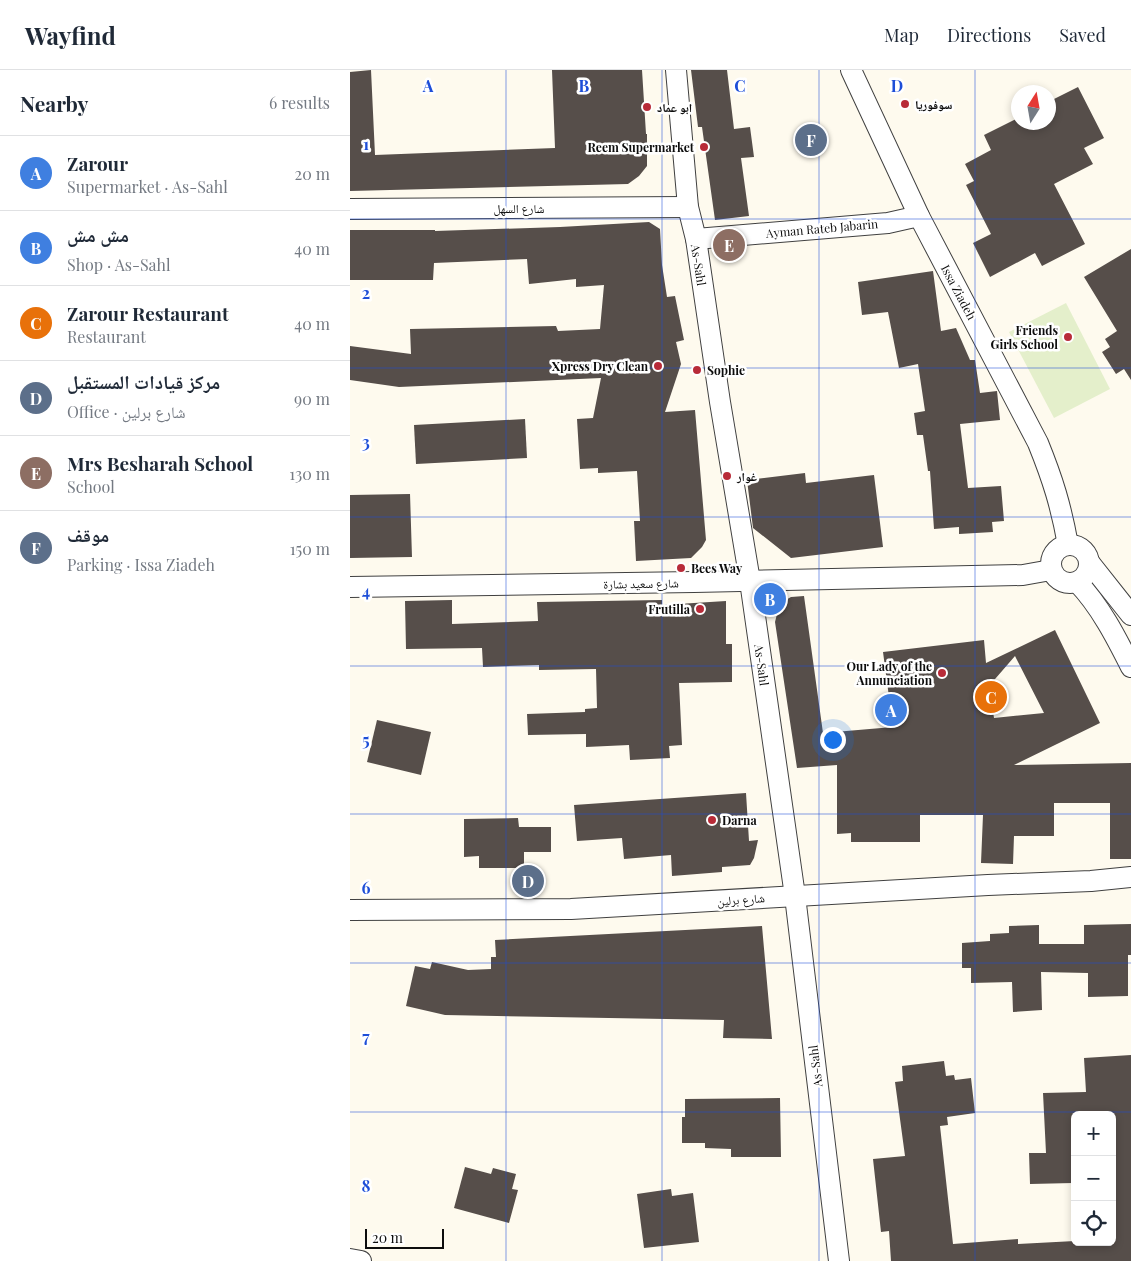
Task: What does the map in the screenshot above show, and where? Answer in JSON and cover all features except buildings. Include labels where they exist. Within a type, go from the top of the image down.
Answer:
[{"type":"street","name":"As-Sahl","points":[[676,70],[688,207],[696,240],[720,402],[750,581],[795,896],[839,1261]]},
{"type":"street","name":"Issa Ziadeh","points":[[851,70],[919,216],[1038,443],[1052,476],[1062,510],[1068,545]]},
{"type":"street","name":"شارع السهل","points":[[350,209],[688,207]]},
{"type":"street","name":"Ayman Rateb Jabarin","points":[[696,240],[888,223],[919,216]]},
{"type":"street","points":[[1089,562],[1086,574],[1077,582],[1070,583],[1059,580],[1051,570],[1050,564],[1055,552],[1060,548],[1072,545],[1083,551],[1089,562],[1131,615]]},
{"type":"street","name":"شارع سعيد بشارة","points":[[350,587],[750,581],[1023,574],[1051,570]]},
{"type":"street","points":[[1077,582],[1089,595],[1131,667]]},
{"type":"street","name":"شارع برلين","points":[[350,910],[571,909],[988,885],[1091,881],[1131,877]]},
{"type":"street","points":[[350,1258],[361,1261]]},
{"type":"green space","points":[[1066,303],[1110,389],[1054,418],[1009,332]]},
{"type":"place","name":"سوفوريا","points":[[905,104]]},
{"type":"place","name":"ابو عماد","points":[[647,107]]},
{"type":"place","name":"موقف","points":[[811,140]]},
{"type":"place","name":"Reem Supermarket","points":[[704,147]]},
{"type":"place","name":"Mrs Besharah School","points":[[729,245]]},
{"type":"place","name":"Friends Girls School","points":[[1068,337]]},
{"type":"place","name":"Xpress Dry Clean","points":[[658,366]]},
{"type":"place","name":"Sophie","points":[[697,370]]},
{"type":"place","name":"غوار","points":[[727,476]]},
{"type":"place","name":"Bees Way","points":[[681,568]]},
{"type":"place","name":"مش مش","points":[[770,599]]},
{"type":"place","name":"Frutilla","points":[[700,609]]},
{"type":"place","name":"Our Lady of the Annunciation","points":[[942,673]]},
{"type":"place","name":"Zarour Restaurant","points":[[991,697]]},
{"type":"place","name":"Zarour","points":[[891,710]]},
{"type":"place","name":"Darna","points":[[712,820]]},
{"type":"place","name":"مركز قيادات المستقبل","points":[[528,881]]}]
